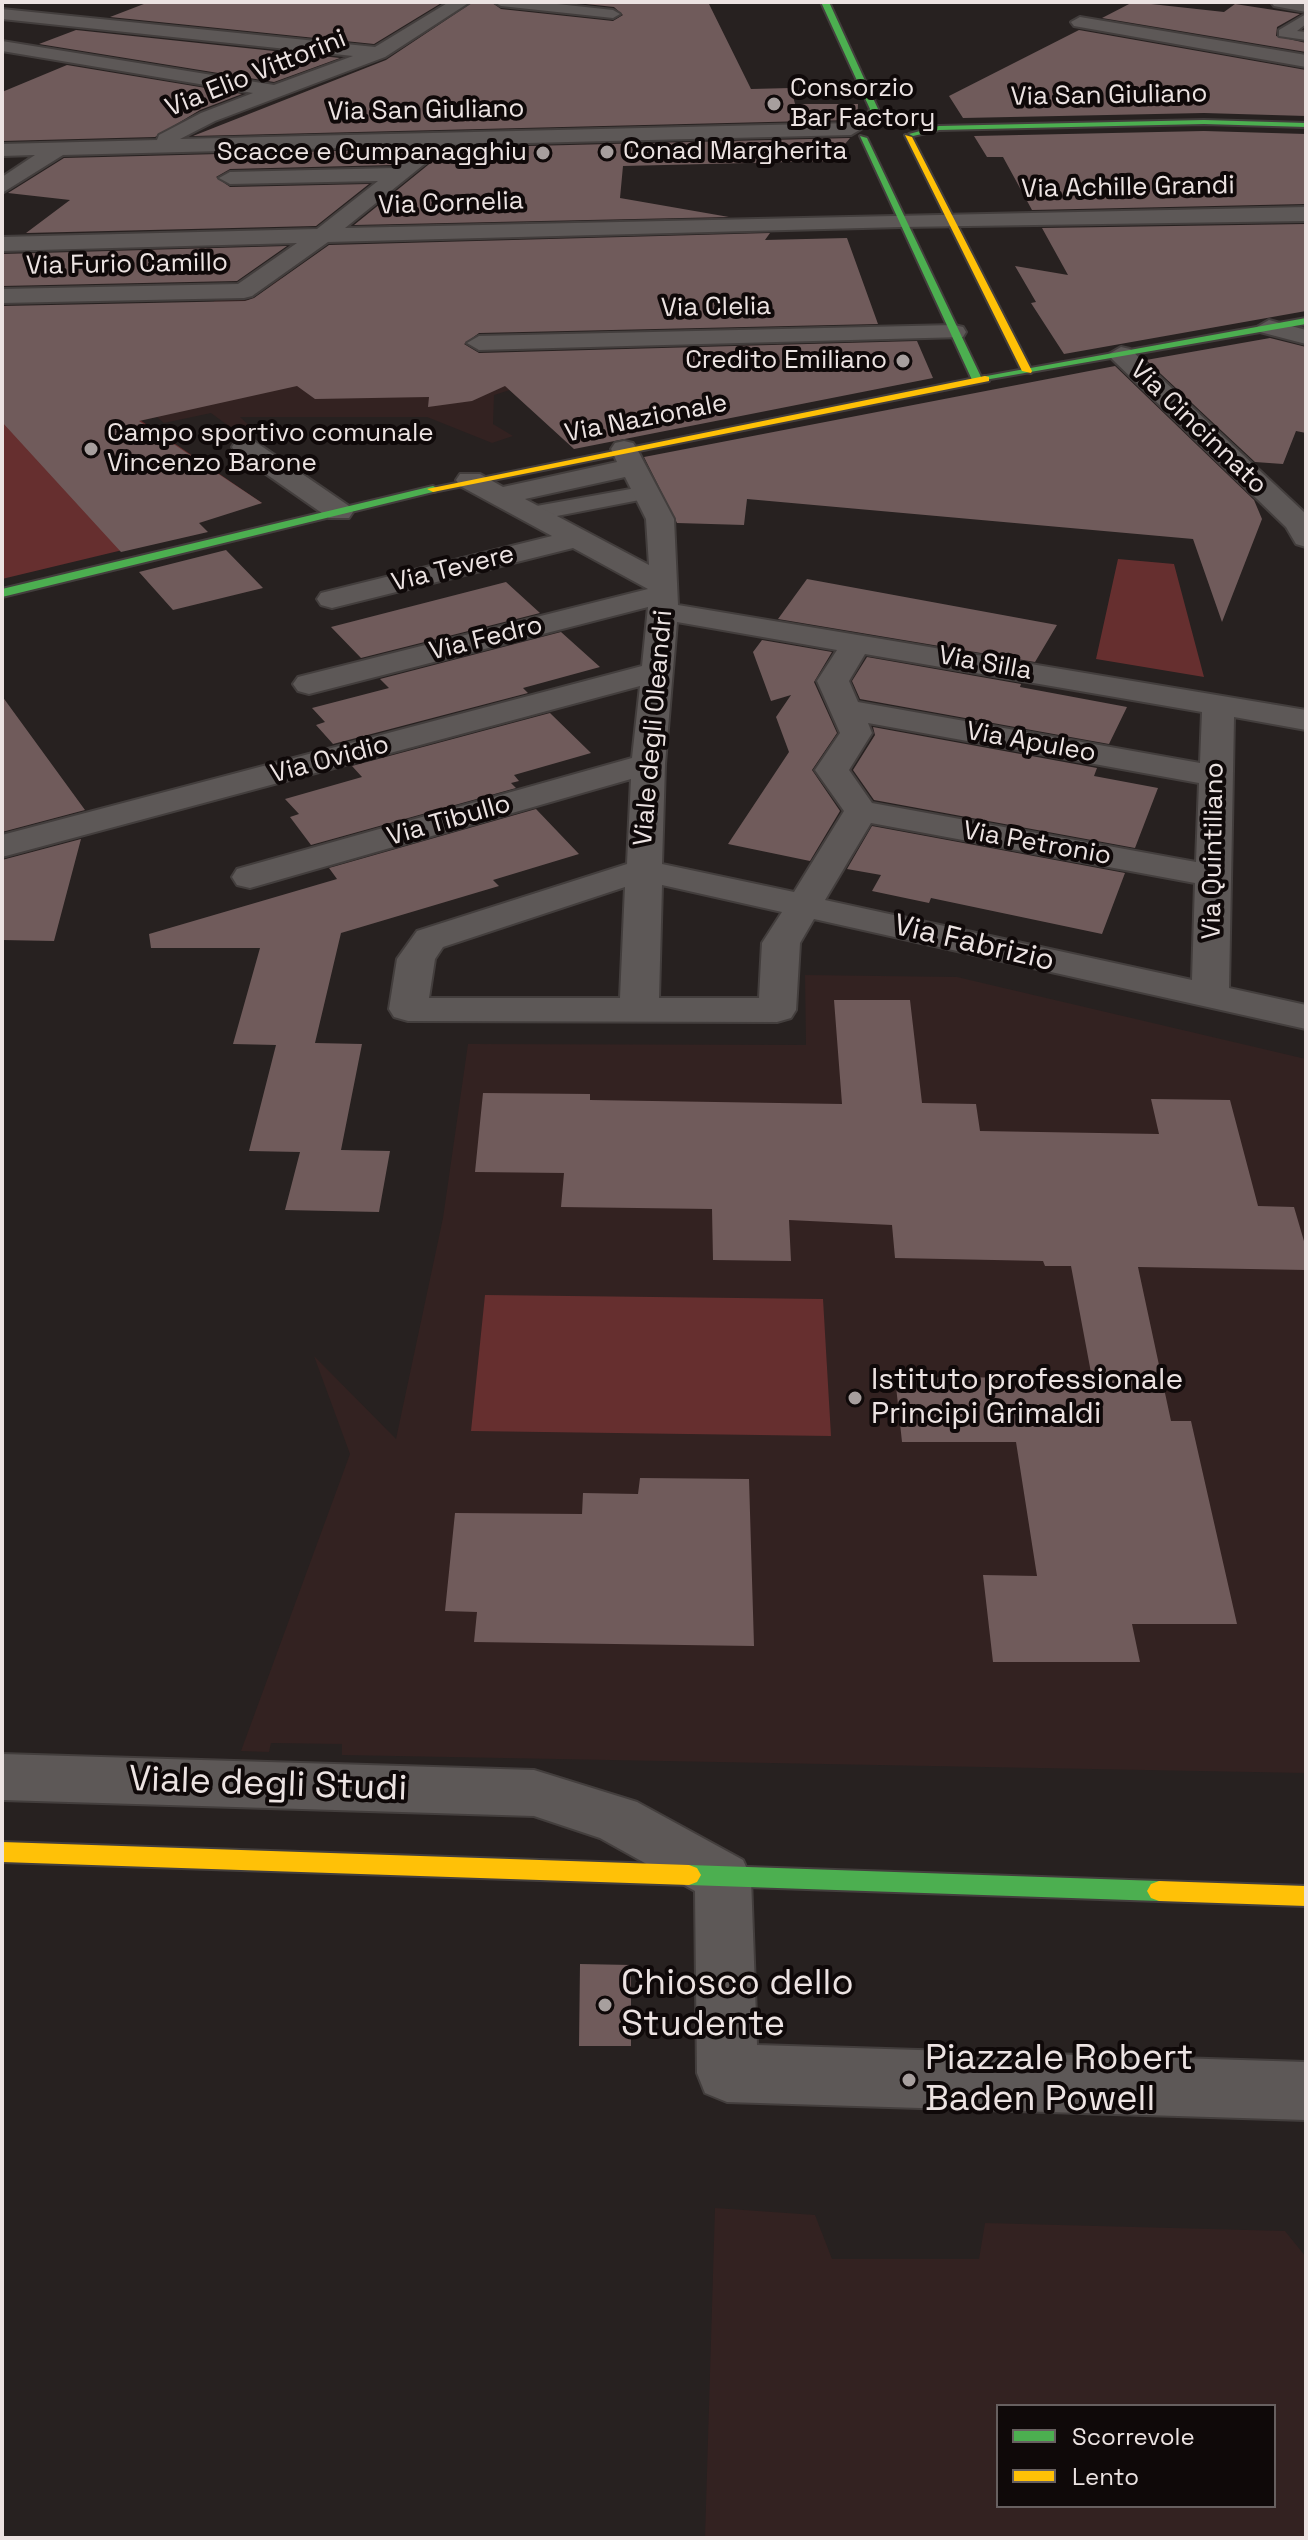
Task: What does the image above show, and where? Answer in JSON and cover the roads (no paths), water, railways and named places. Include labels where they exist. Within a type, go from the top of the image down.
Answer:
[{"type":"street","name":"Via Elio Vittorini","points":[[153,146],[208,117],[378,53],[461,2]]},
{"type":"street","points":[[825,2],[864,123],[901,220],[977,380]]},
{"type":"street","points":[[1280,2],[1306,7]]},
{"type":"street","points":[[2,14],[378,53]]},
{"type":"street","points":[[1080,22],[1306,61]]},
{"type":"street","points":[[2,46],[273,91]]},
{"type":"street","name":"Via San Giuliano","points":[[2,150],[443,139],[864,123],[939,128],[1204,122],[1306,125]]},
{"type":"street","points":[[864,123],[901,127],[1027,371]]},
{"type":"street","name":"Via Furio Camillo","points":[[2,296],[244,291],[323,235],[443,139]]},
{"type":"street","points":[[237,143],[229,186],[400,174]]},
{"type":"street","points":[[2,187],[59,148]]},
{"type":"street","name":"Via Achille Grandi","points":[[901,220],[1306,214]]},
{"type":"street","name":"Via Cornelia","points":[[2,244],[96,242],[219,231],[323,235],[901,220]]},
{"type":"street","points":[[78,295],[96,242]]},
{"type":"street","name":"Via Nazionale","points":[[2,593],[470,480],[635,469],[977,380],[1306,321]]},
{"type":"street","points":[[1269,327],[1306,337]]},
{"type":"street","name":"Via Clelia","points":[[479,343],[954,332]]},
{"type":"street","name":"Via Cincinnato","points":[[1121,354],[1299,523],[1306,538]]},
{"type":"street","points":[[245,447],[339,512]]},
{"type":"street","points":[[498,496],[635,469]]},
{"type":"street","name":"Viale degli Oleandri","points":[[635,469],[660,519],[664,597],[648,764],[639,1009]]},
{"type":"street","points":[[470,480],[574,539],[664,597]]},
{"type":"street","points":[[1259,487],[1306,490]]},
{"type":"street","name":"Via Tevere","points":[[332,599],[574,539]]},
{"type":"street","name":"Via Silla","points":[[664,597],[857,642],[1306,720]]},
{"type":"street","name":"Via Fedro","points":[[309,684],[664,597]]},
{"type":"street","points":[[643,870],[430,939],[416,959],[408,1009],[777,1010],[781,943],[861,811],[832,770],[856,733],[833,681],[857,642]]},
{"type":"street","name":"Via Ovidio","points":[[2,846],[657,672]]},
{"type":"street","name":"Via Quintiliano","points":[[1210,998],[1218,704]]},
{"type":"street","name":"Via Apuleo","points":[[847,710],[1216,776]]},
{"type":"street","name":"Via Tibullo","points":[[250,877],[648,764]]},
{"type":"street","name":"Via Petronio","points":[[861,811],[1214,876]]},
{"type":"street","name":"Via Fabrizio","points":[[643,870],[1306,1017]]},
{"type":"street","name":"Viale degli Studi","points":[[2,1777],[534,1793],[617,1819],[723,1878]]},
{"type":"street","points":[[2,1852],[527,1867],[723,1878],[1306,1896]]},
{"type":"street","points":[[723,1878],[727,2073],[1306,2091]]},
{"type":"lane","points":[[501,2],[613,14]]},
{"type":"lane","points":[[1306,18],[1284,33],[1306,36]]},
{"type":"lane","points":[[531,514],[635,469]]},
{"type":"place","name":"Consorzio Bar Factory","points":[[774,104]]},
{"type":"place","name":"Conad Margherita","points":[[607,152]]},
{"type":"place","name":"Scacce e Cumpanagghiu","points":[[543,153]]},
{"type":"place","name":"Credito Emiliano","points":[[903,361]]},
{"type":"place","name":"Campo sportivo comunale Vincenzo Barone","points":[[91,449]]},
{"type":"place","name":"Istituto professionale Principi Grimaldi","points":[[855,1398]]},
{"type":"place","name":"Chiosco dello Studente","points":[[605,2005]]},
{"type":"place","name":"Piazzale Robert Baden Powell","points":[[909,2080]]}]
